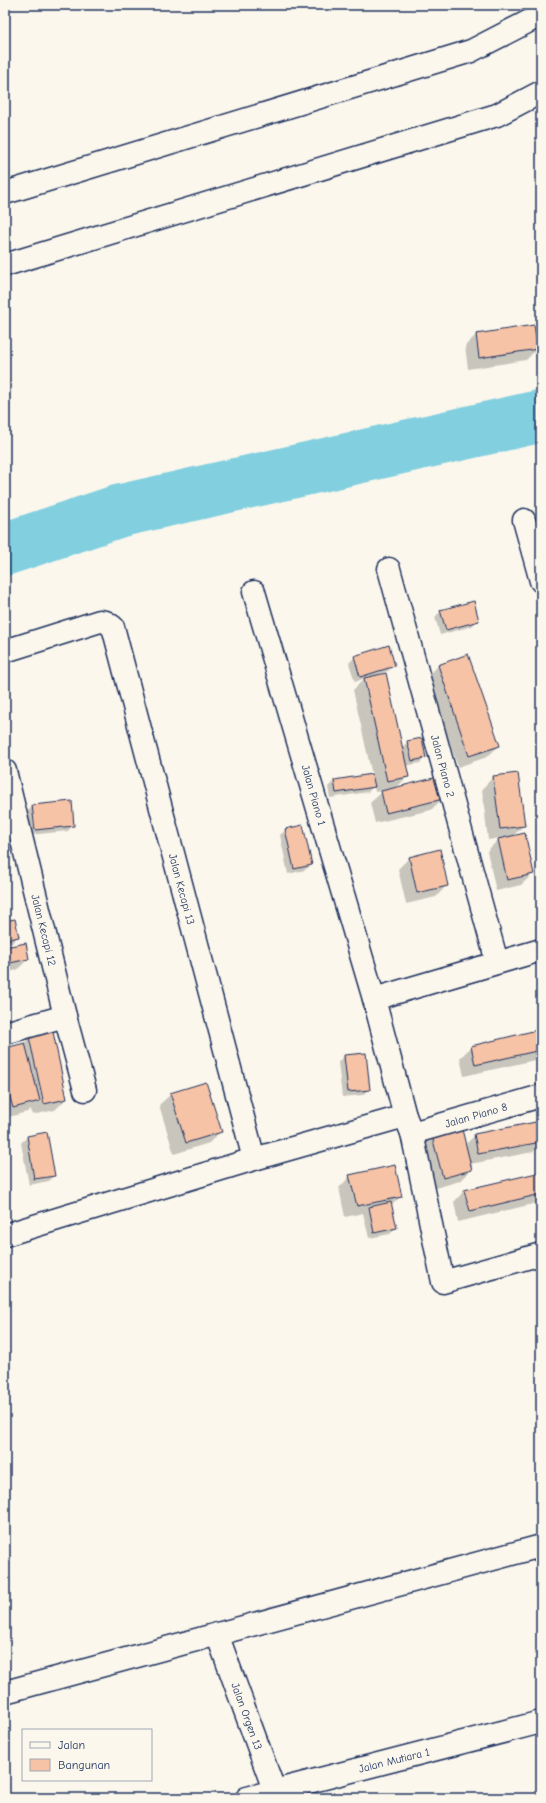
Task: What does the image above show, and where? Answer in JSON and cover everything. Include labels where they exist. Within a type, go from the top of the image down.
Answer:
[{"type":"street","points":[[5,193],[471,51],[541,15]]},
{"type":"street","points":[[5,265],[497,115],[541,92]]},
{"type":"street","points":[[524,520],[541,581]]},
{"type":"street","name":"Jalan Piano 2","points":[[389,569],[497,962]]},
{"type":"street","name":"Jalan Piano 1","points":[[254,592],[374,998],[408,1125],[443,1282],[541,1254]]},
{"type":"street","name":"Jalan Kecapi 13","points":[[5,651],[100,621],[106,622],[113,627],[254,1159]]},
{"type":"street","name":"Jalan Kecapi 12","points":[[5,771],[65,1016],[85,1090]]},
{"type":"street","points":[[374,998],[541,950]]},
{"type":"street","points":[[5,1033],[65,1016]]},
{"type":"street","name":"Jalan Piano 8","points":[[5,1235],[254,1159],[541,1096]]},
{"type":"street","points":[[5,1692],[541,1546]]},
{"type":"street","name":"Jalan Orgen 13","points":[[217,1634],[276,1794]]},
{"type":"street","name":"Jalan Mutiara 1","points":[[247,1798],[276,1794],[541,1722]]},
{"type":"building","points":[[534,325],[538,349],[479,358],[476,334]]},
{"type":"building","points":[[474,601],[479,621],[446,630],[440,610]]},
{"type":"building","points":[[389,645],[395,666],[360,677],[354,656]]},
{"type":"building","points":[[468,654],[500,746],[469,756],[438,665]]},
{"type":"building","points":[[386,673],[409,777],[387,781],[364,678]]},
{"type":"building","points":[[422,738],[426,758],[412,761],[407,741]]},
{"type":"building","points":[[518,773],[525,826],[500,829],[493,776]]},
{"type":"building","points":[[372,774],[375,787],[336,793],[334,780]]},
{"type":"building","points":[[438,777],[443,799],[386,813],[381,791]]},
{"type":"building","points":[[72,801],[74,826],[35,830],[32,805]]},
{"type":"building","points":[[303,825],[312,865],[294,869],[285,829]]},
{"type":"building","points":[[525,833],[534,874],[507,880],[498,839]]},
{"type":"building","points":[[440,849],[448,886],[417,893],[409,857]]},
{"type":"building","points":[[15,919],[19,937],[5,940],[5,921]]},
{"type":"building","points":[[26,943],[29,959],[5,964],[5,947]]},
{"type":"building","points":[[541,1029],[541,1050],[475,1065],[471,1046]]},
{"type":"building","points":[[53,1032],[67,1099],[44,1104],[29,1037]]},
{"type":"building","points":[[25,1043],[40,1101],[13,1108],[5,1078],[5,1048]]},
{"type":"building","points":[[366,1053],[370,1090],[348,1092],[344,1055]]},
{"type":"building","points":[[206,1082],[222,1132],[186,1143],[170,1093]]},
{"type":"building","points":[[460,1121],[472,1170],[443,1178],[430,1129]]},
{"type":"building","points":[[541,1121],[541,1142],[478,1154],[474,1134]]},
{"type":"building","points":[[47,1132],[55,1176],[34,1179],[27,1136]]},
{"type":"building","points":[[395,1165],[402,1197],[357,1206],[349,1175]]},
{"type":"building","points":[[541,1172],[541,1194],[470,1211],[464,1190]]},
{"type":"building","points":[[391,1202],[397,1228],[374,1233],[369,1207]]},
{"type":"waterway","points":[[5,549],[119,511],[541,416]]}]
